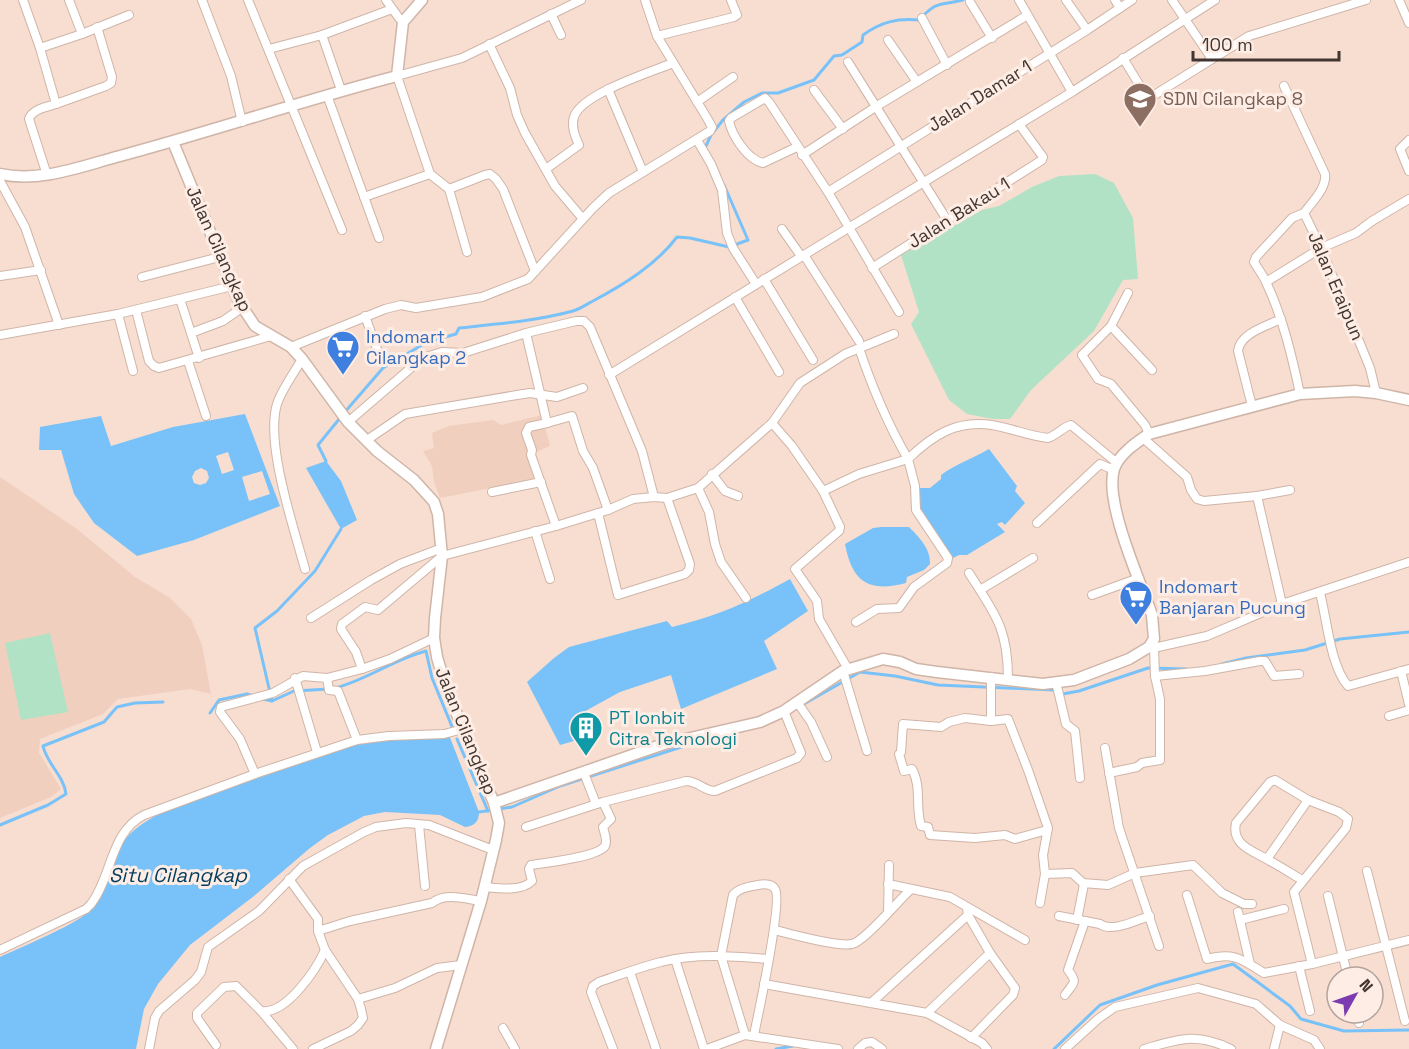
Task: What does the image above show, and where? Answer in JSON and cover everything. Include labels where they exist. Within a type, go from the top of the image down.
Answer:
[{"type":"street","points":[[23,0],[56,104]]},
{"type":"street","points":[[69,0],[82,34]]},
{"type":"street","points":[[202,0],[231,76],[242,122]]},
{"type":"street","points":[[248,0],[342,230]]},
{"type":"street","points":[[386,0],[404,22]]},
{"type":"street","points":[[422,0],[404,22],[397,76],[430,174],[449,189],[467,252]]},
{"type":"street","points":[[0,174],[15,178],[46,175],[173,142],[341,90],[462,58],[581,0]]},
{"type":"street","points":[[291,347],[365,316],[401,305],[416,308],[482,297],[528,279],[609,193],[710,131],[712,127],[657,36],[645,0]]},
{"type":"street","points":[[657,36],[734,17],[737,15],[730,0]]},
{"type":"street","points":[[1019,0],[1026,16],[1072,92]]},
{"type":"street","points":[[1066,0],[1087,30]]},
{"type":"street","points":[[1115,0],[1120,8]]},
{"type":"street","name":"Jalan Damar 1","points":[[828,192],[1132,0]]},
{"type":"street","points":[[1172,0],[1212,59]]},
{"type":"street","points":[[609,375],[1072,92],[1215,0]]},
{"type":"street","points":[[1124,58],[1148,99],[1249,36],[1336,4],[1366,0]]},
{"type":"street","points":[[1399,0],[1409,23]]},
{"type":"street","points":[[970,2],[992,38]]},
{"type":"street","points":[[269,49],[322,35],[392,9]]},
{"type":"street","points":[[551,14],[561,35]]},
{"type":"street","points":[[40,48],[129,15]]},
{"type":"street","points":[[898,312],[828,192],[800,151],[769,102],[765,98],[730,118],[729,122],[744,150],[757,162],[763,163],[800,151],[843,129],[1026,16]]},
{"type":"street","points":[[922,18],[947,65]]},
{"type":"street","points":[[46,175],[28,119],[34,112],[106,87],[111,83],[112,77],[97,27]]},
{"type":"street","points":[[322,35],[341,90]]},
{"type":"street","points":[[888,40],[917,82]]},
{"type":"street","points":[[489,44],[510,88],[517,115],[525,133],[555,186],[584,219]]},
{"type":"street","points":[[848,62],[947,220]]},
{"type":"street","points":[[546,169],[579,145],[573,124],[577,110],[608,89],[673,63]]},
{"type":"street","points":[[697,102],[733,77]]},
{"type":"street","name":"Jalan Eraipun","points":[[1284,86],[1326,180],[1304,213],[1321,248],[1370,368],[1376,393]]},
{"type":"street","points":[[608,89],[643,172]]},
{"type":"street","points":[[814,90],[843,129]]},
{"type":"street","points":[[327,95],[379,238]]},
{"type":"street","name":"Jalan Bakau 1","points":[[872,268],[1042,160],[1043,157],[1019,124]]},
{"type":"street","points":[[697,140],[722,190],[725,226],[732,245],[813,360]]},
{"type":"street","points":[[1409,140],[1400,149],[1409,171]]},
{"type":"street","name":"Jalan Cilangkap","points":[[173,142],[232,286],[255,326],[291,347],[344,417],[414,480],[434,502],[438,514],[442,552],[434,638],[440,671],[495,804],[498,819],[481,901],[436,1049]]},
{"type":"street","points":[[364,197],[430,174]]},
{"type":"street","points":[[449,189],[485,175],[490,174],[496,179],[535,272]]},
{"type":"street","points":[[0,181],[26,227],[59,325]]},
{"type":"street","points":[[1266,282],[1321,248],[1356,232],[1409,199]]},
{"type":"street","points":[[1300,394],[1281,319],[1266,282],[1254,262],[1292,218],[1304,213]]},
{"type":"street","points":[[782,229],[803,255],[859,344],[875,394],[908,459],[915,486],[916,510],[948,558],[947,563],[912,589],[899,608],[877,609],[856,622]]},
{"type":"street","points":[[142,277],[220,257]]},
{"type":"street","points":[[0,276],[41,270]]},
{"type":"street","points":[[0,335],[136,310],[232,286]]},
{"type":"street","points":[[1128,293],[1111,326],[1082,355],[1098,379],[1111,384],[1145,425],[1146,436],[1186,477],[1197,499],[1204,501],[1257,496],[1290,490]]},
{"type":"street","points":[[735,297],[779,372]]},
{"type":"street","points":[[180,299],[199,358]]},
{"type":"street","points":[[191,333],[223,321],[243,307]]},
{"type":"street","points":[[136,310],[149,360],[159,368],[271,336]]},
{"type":"street","points":[[117,314],[133,371]]},
{"type":"street","points":[[365,316],[381,360]]},
{"type":"street","points":[[1252,406],[1238,351],[1239,345],[1244,338],[1281,319]]},
{"type":"street","points":[[344,417],[426,357],[442,352],[463,353],[526,333],[584,321],[590,327],[642,451],[654,497]]},
{"type":"street","points":[[1111,326],[1152,370]]},
{"type":"street","points":[[526,333],[547,423]]},
{"type":"street","points":[[311,618],[390,569],[442,552],[556,526],[608,510],[633,499],[667,498],[698,488],[772,423],[800,383],[859,344],[872,345],[894,334]]},
{"type":"street","points":[[302,359],[277,404],[274,428],[279,470],[305,569]]},
{"type":"street","points":[[188,361],[206,416]]},
{"type":"street","points":[[367,440],[405,414],[517,394],[530,393],[557,397],[583,388]]},
{"type":"street","points":[[1109,773],[1160,760],[1160,699],[1152,647],[1155,631],[1152,615],[1116,514],[1112,488],[1115,467],[1146,436],[1300,394],[1355,391],[1409,400]]},
{"type":"street","points":[[556,526],[531,455],[532,450],[526,430],[529,427],[572,416],[583,450],[593,468],[608,510]]},
{"type":"street","points":[[772,423],[792,446],[823,491],[840,527],[839,531],[795,569],[816,598],[819,619],[846,675],[867,751]]},
{"type":"street","points":[[823,491],[859,474],[908,459],[926,441],[940,432],[968,424],[992,425],[1048,438],[1071,425],[1115,467]]},
{"type":"street","points":[[1038,523],[1100,464],[1115,467]]},
{"type":"street","points":[[712,474],[725,491],[738,496]]},
{"type":"street","points":[[492,492],[541,482]]},
{"type":"street","points":[[698,488],[709,512],[715,544],[722,562],[746,598]]},
{"type":"street","points":[[1257,496],[1282,604]]},
{"type":"street","points":[[598,513],[618,595],[685,574],[689,570],[690,564],[667,498]]},
{"type":"street","points":[[535,531],[550,579]]},
{"type":"street","points":[[362,669],[356,652],[341,629],[342,624],[365,607],[378,610],[442,552]]},
{"type":"street","points":[[980,590],[1033,558]]},
{"type":"street","points":[[1058,690],[1074,680],[1130,659],[1152,647],[1207,636],[1282,604],[1320,593],[1373,572],[1409,562]]},
{"type":"street","points":[[969,573],[998,619],[1006,645],[1008,679]]},
{"type":"street","points":[[1092,595],[1139,578]]},
{"type":"street","points":[[1320,593],[1333,651],[1341,675],[1348,686],[1405,670],[1409,704]]},
{"type":"street","points":[[328,684],[434,638]]},
{"type":"street","points":[[495,804],[586,776],[664,744],[785,715],[846,675],[883,659],[892,659],[916,669],[1043,684],[1058,690]]},
{"type":"street","points":[[1155,671],[1205,671],[1260,661],[1264,662],[1274,676],[1299,674]]},
{"type":"street","points":[[255,774],[240,739],[220,712],[220,708],[273,693],[296,678],[303,676],[328,684],[338,692],[357,740]]},
{"type":"street","points":[[991,677],[991,721]]},
{"type":"street","points":[[296,678],[317,752]]},
{"type":"street","points":[[1058,690],[1067,726],[1075,731],[1080,778]]},
{"type":"street","points":[[800,705],[811,722],[827,757]]},
{"type":"street","points":[[1389,716],[1409,710]]},
{"type":"street","points":[[526,827],[599,803],[686,781],[693,781],[709,791],[715,791],[797,758],[801,753],[785,715]]},
{"type":"street","points":[[1040,903],[1045,874],[1043,855],[1047,830],[1028,770],[1008,719],[991,721],[965,718],[949,722],[941,727],[903,724],[902,752],[899,754],[904,771],[912,769],[916,777],[921,826],[928,827],[930,836],[975,838],[1005,835],[1015,839],[1047,830]]},
{"type":"street","points":[[0,950],[86,909],[91,904],[122,835],[137,819],[255,774],[357,740],[444,734],[463,729]]},
{"type":"street","points":[[1105,748],[1119,828],[1159,946]]},
{"type":"street","points":[[484,887],[505,888],[528,885],[532,881],[529,869],[531,866],[591,854],[604,847],[606,842],[603,827],[611,819],[599,803],[586,776]]},
{"type":"street","points":[[1302,880],[1243,846],[1234,830],[1236,823],[1270,782],[1275,780],[1308,800],[1340,812],[1348,819],[1346,828],[1294,892],[1312,964]]},
{"type":"street","points":[[1267,859],[1308,800]]},
{"type":"street","points":[[149,1049],[155,1018],[159,1011],[195,980],[201,972],[208,947],[259,911],[303,866],[364,832],[376,827],[405,823],[440,829],[493,850]]},
{"type":"street","points":[[419,825],[425,886]]},
{"type":"street","points":[[888,912],[889,865]]},
{"type":"street","points":[[1045,874],[1072,873],[1083,884],[1108,885],[1135,873],[1193,865],[1222,893],[1244,904],[1252,904]]},
{"type":"street","points":[[1367,871],[1405,1021]]},
{"type":"street","points":[[289,879],[318,919],[318,932],[325,950],[357,999],[363,1018],[351,1031],[313,1049]]},
{"type":"street","points":[[764,884],[771,885],[777,895],[774,930],[764,984],[749,1035],[721,956],[733,895],[738,890],[764,884]]},
{"type":"street","points":[[1065,995],[1075,981],[1068,970],[1081,920],[1083,884]]},
{"type":"street","points":[[888,885],[950,897],[968,912],[1025,940]]},
{"type":"street","points":[[774,930],[851,944],[865,936],[910,890]]},
{"type":"street","points":[[1187,895],[1207,959],[1224,955],[1237,957],[1264,973],[1312,964],[1409,940]]},
{"type":"street","points":[[1328,896],[1345,965]]},
{"type":"street","points":[[318,932],[350,921],[432,903],[439,898],[481,901]]},
{"type":"street","points":[[1250,964],[1239,916],[1284,909]]},
{"type":"street","points":[[968,912],[990,953],[1015,988],[1013,995],[971,1038]]},
{"type":"street","points":[[871,1003],[968,912]]},
{"type":"street","points":[[1059,916],[1110,928],[1150,916]]},
{"type":"street","points":[[261,1011],[273,1010],[303,987],[318,966],[325,950]]},
{"type":"street","points":[[927,1013],[990,953]]},
{"type":"street","points":[[613,1049],[591,992],[593,986],[599,982],[662,961],[675,959],[721,956],[767,959]]},
{"type":"street","points":[[675,959],[706,1049],[749,1035],[838,1049]]},
{"type":"street","points":[[357,999],[395,988],[437,968],[461,965]]},
{"type":"street","points":[[1299,966],[1310,1011]]},
{"type":"street","points":[[630,972],[653,1048]]},
{"type":"street","points":[[764,984],[927,1013],[987,1049]]},
{"type":"street","points":[[216,1045],[197,1018],[197,1013],[224,987],[236,986],[293,1049]]},
{"type":"street","points":[[1065,1049],[1098,1019],[1115,1008],[1191,988],[1205,989],[1256,1004],[1280,1025],[1314,1041],[1320,1049]]},
{"type":"street","points":[[1274,1049],[1280,1025]]},
{"type":"street","points":[[503,1028],[515,1049]]},
{"type":"street","points":[[1144,1049],[1197,1038],[1231,1049]]},
{"type":"street","points":[[858,1049],[865,1043],[872,1042],[882,1049]]},
{"type":"shaded area","points":[[542,415],[550,446],[534,453],[541,478],[440,498],[434,482],[432,466],[423,451],[434,448],[432,433],[449,426],[493,420],[501,425]]},
{"type":"shaded area","points":[[0,477],[77,529],[135,577],[170,598],[191,619],[202,645],[211,694],[190,689],[118,699],[103,714],[40,739],[39,753],[61,789],[51,797],[0,818]]},
{"type":"green space","points":[[1095,174],[1114,183],[1133,218],[1138,279],[1123,280],[1094,331],[1031,390],[1010,419],[993,419],[967,414],[949,400],[911,324],[919,312],[901,255],[982,210],[999,206],[1032,187],[1059,176]]},
{"type":"green space","points":[[50,633],[68,712],[21,720],[5,643]]},
{"type":"water","points":[[245,414],[280,506],[194,540],[137,556],[94,523],[74,494],[61,450],[39,450],[40,427],[101,416],[111,446],[173,427]],"holes":[[[228,452],[234,470],[222,474],[216,456]],[[201,468],[207,471],[209,478],[206,483],[200,485],[194,483],[192,477],[195,471]],[[262,471],[270,494],[249,501],[242,477]]]},
{"type":"water","points":[[989,449],[1017,486],[1015,491],[1025,503],[1005,525],[1002,522],[997,524],[1005,532],[967,555],[959,555],[951,559],[918,506],[919,488],[930,488],[947,471]]},
{"type":"water","points":[[326,461],[341,481],[357,520],[341,529],[306,468]]},
{"type":"water","points":[[909,527],[929,553],[930,564],[924,570],[907,577],[906,583],[882,586],[864,582],[852,568],[845,544],[873,528]]},
{"type":"water","points":[[790,579],[808,611],[764,641],[777,669],[681,709],[671,675],[620,692],[580,714],[588,737],[560,745],[527,682],[569,647],[667,621],[672,627],[704,618],[747,601]]},
{"type":"water","name":"Situ Cilangkap","points":[[449,735],[479,812],[474,824],[465,827],[440,815],[385,812],[364,816],[328,835],[190,945],[158,984],[144,1009],[136,1049],[0,1049],[0,957],[87,914],[102,894],[114,858],[124,841],[145,822],[164,811],[341,749],[375,740]]},
{"type":"waterway","points":[[706,150],[711,135],[723,120],[744,102],[762,93],[778,93],[814,80],[834,56],[842,55],[862,42],[863,35],[876,27],[896,20],[919,20],[935,6],[963,0]]},
{"type":"waterway","points":[[344,413],[383,368],[427,342],[456,334],[459,328],[531,320],[576,310],[638,274],[659,257],[677,237],[729,247],[748,240],[724,185]]},
{"type":"waterway","points":[[326,461],[318,445],[340,418]]},
{"type":"waterway","points":[[272,701],[255,628],[277,611],[315,571],[341,529]]},
{"type":"waterway","points":[[1222,664],[1246,658],[1305,650],[1340,639],[1409,632]]},
{"type":"waterway","points":[[335,688],[426,651],[432,678],[453,729]]},
{"type":"waterway","points":[[804,704],[860,672],[895,676],[938,685],[1054,690],[1057,695],[1079,691],[1148,668],[1187,669]]},
{"type":"waterway","points":[[263,699],[272,701],[294,691],[329,689]]},
{"type":"waterway","points":[[210,713],[219,700],[247,694],[254,696]]},
{"type":"waterway","points":[[0,825],[48,805],[66,794],[62,781],[48,759],[43,746],[104,722],[117,707],[135,703],[163,702]]},
{"type":"waterway","points":[[457,739],[488,811]]},
{"type":"waterway","points":[[499,809],[512,807],[560,786],[697,742]]},
{"type":"waterway","points":[[479,812],[493,810]]},
{"type":"waterway","points":[[1054,1049],[1100,1005],[1157,985],[1233,964],[1290,1006],[1301,1019],[1344,1031],[1409,1030]]},
{"type":"waterway","points":[[776,1049],[793,1046]]},
{"type":"place","name":"SDN Cilangkap 8","points":[[1140,128]]},
{"type":"place","name":"Indomart Cilangkap 2","points":[[343,376]]},
{"type":"place","name":"Indomart Banjaran Pucung","points":[[1136,626]]},
{"type":"place","name":"PT Ionbit Citra Teknologi","points":[[586,757]]}]
